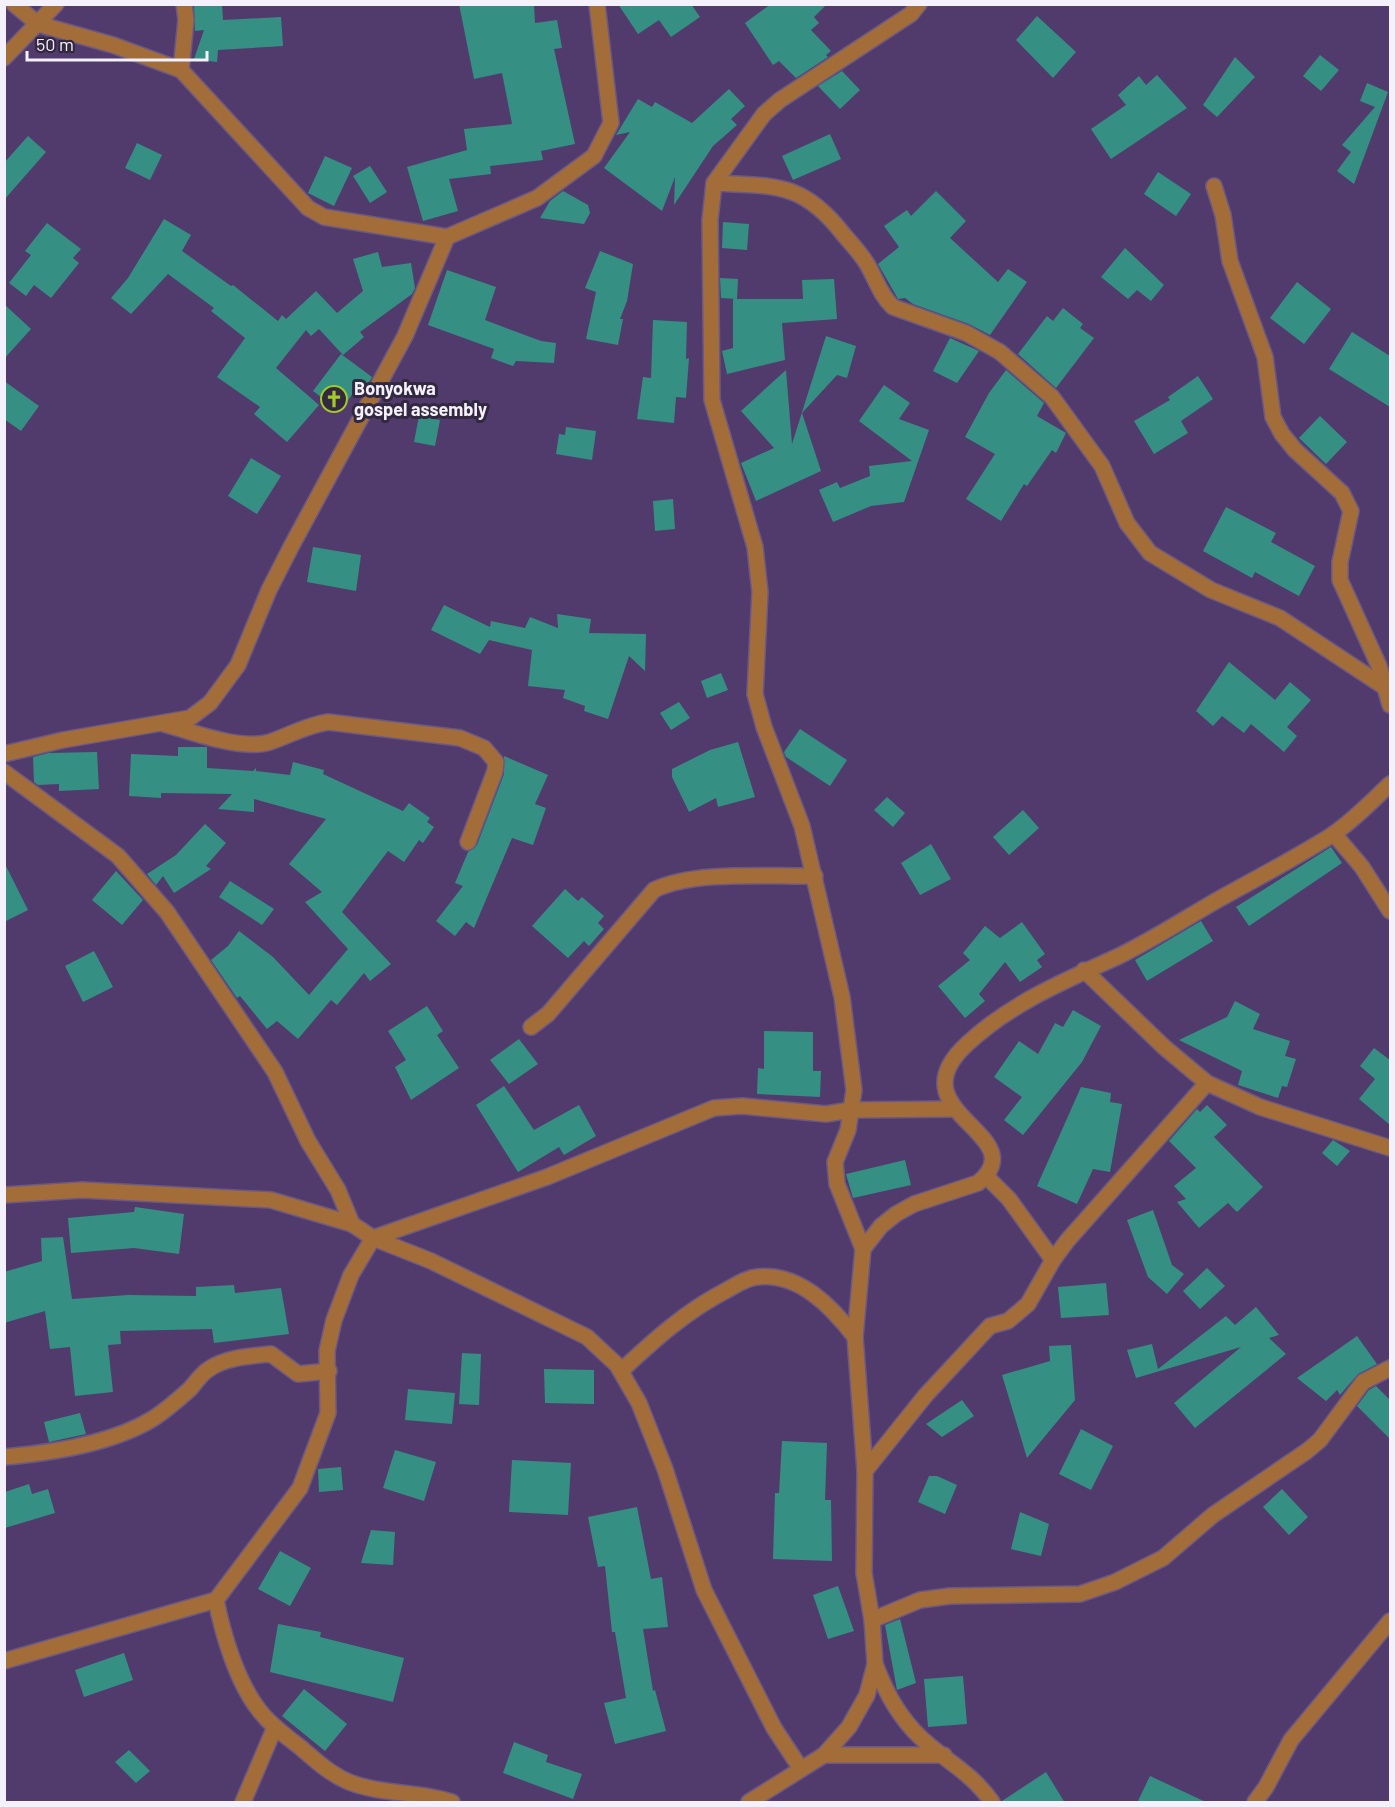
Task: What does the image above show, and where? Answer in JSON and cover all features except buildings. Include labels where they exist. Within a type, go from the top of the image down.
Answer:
[{"type":"street","points":[[14,4],[38,24],[113,45],[181,70],[308,208],[338,221],[402,228],[447,237],[537,198],[594,156],[611,123],[597,4]]},
{"type":"street","points":[[4,58],[56,4]]},
{"type":"street","points":[[181,70],[186,20],[184,4]]},
{"type":"street","points":[[919,4],[911,14],[780,100],[764,114],[714,183],[710,220],[712,400],[755,547],[760,592],[755,694],[764,727],[802,826],[815,876],[842,997],[854,1090],[848,1130],[835,1162],[837,1184],[863,1249],[855,1337],[865,1471],[864,1573],[872,1620],[875,1664],[889,1700],[915,1732],[974,1780],[992,1803]]},
{"type":"street","points":[[714,183],[768,185],[794,192],[816,204],[866,263],[885,299],[893,307],[966,333],[1000,352],[1052,397],[1102,466],[1127,523],[1150,553],[1211,590],[1280,618],[1386,688]]},
{"type":"street","points":[[1214,186],[1224,215],[1230,261],[1265,357],[1273,417],[1282,434],[1295,450],[1342,493],[1351,511],[1340,562],[1340,580],[1386,688],[1390,705]]},
{"type":"street","points":[[4,754],[63,740],[190,718],[210,703],[238,665],[269,590],[405,336],[447,237]]},
{"type":"street","points":[[161,724],[247,743],[269,742],[314,724],[328,722],[460,738],[484,747],[496,762],[495,771],[468,842]]},
{"type":"street","points":[[4,772],[118,856],[167,912],[275,1071],[308,1141],[338,1190],[352,1224]]},
{"type":"street","points":[[863,1249],[881,1226],[896,1214],[914,1204],[963,1190],[986,1176],[991,1166],[991,1150],[982,1134],[953,1109],[946,1091],[946,1072],[962,1049],[1007,1011],[1084,970],[1144,942],[1334,834],[1390,784]]},
{"type":"street","points":[[1334,834],[1362,867],[1389,906]]},
{"type":"street","points":[[531,1027],[548,1014],[654,890],[671,882],[708,877],[815,876]]},
{"type":"street","points":[[1084,970],[1172,1054],[1207,1083],[1260,1107],[1390,1148]]},
{"type":"street","points":[[865,1471],[940,1379],[990,1326],[1008,1321],[1028,1304],[1053,1260],[1207,1083]]},
{"type":"street","points":[[4,1661],[216,1600],[300,1488],[328,1413],[327,1351],[334,1320],[351,1275],[373,1238],[547,1177],[714,1108],[742,1106],[826,1114],[851,1110],[953,1109]]},
{"type":"street","points":[[986,1176],[1010,1199],[1053,1260]]},
{"type":"street","points":[[4,1195],[82,1190],[271,1200],[352,1224],[373,1238],[431,1260],[587,1337],[621,1371],[639,1403],[665,1469],[704,1590],[774,1728],[801,1769]]},
{"type":"street","points":[[621,1371],[691,1310],[756,1277],[793,1282],[810,1292],[837,1313],[855,1337]]},
{"type":"street","points":[[4,1457],[26,1456],[70,1447],[155,1418],[188,1390],[208,1369],[230,1360],[271,1354],[298,1374],[329,1371]]},
{"type":"street","points":[[872,1620],[920,1600],[950,1596],[1080,1594],[1115,1582],[1163,1558],[1213,1515],[1307,1451],[1320,1440],[1363,1382],[1390,1368]]},
{"type":"street","points":[[216,1600],[226,1641],[245,1687],[259,1711],[275,1727],[320,1764],[349,1782],[381,1790],[438,1797],[452,1803]]},
{"type":"street","points":[[1255,1803],[1291,1740],[1390,1621]]},
{"type":"street","points":[[749,1803],[824,1755],[849,1727],[867,1695],[875,1664]]},
{"type":"street","points":[[243,1803],[275,1727]]},
{"type":"street","points":[[824,1755],[944,1755]]},
{"type":"place","name":"Bonyokwa gospel assembly","points":[[334,399]]}]
